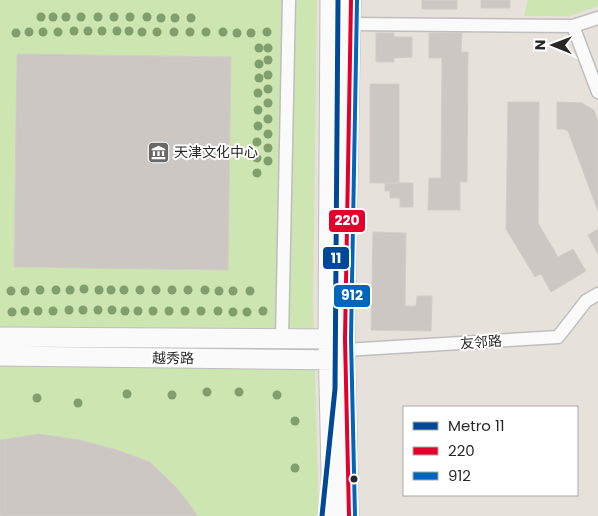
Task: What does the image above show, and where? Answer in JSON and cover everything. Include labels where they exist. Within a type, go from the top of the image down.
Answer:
[{"type":"main road","points":[[330,0],[338,349],[349,516]]},
{"type":"main road","points":[[332,516],[351,0]]},
{"type":"main road","name":"越秀路","points":[[0,337],[282,338],[338,349]]},
{"type":"main road","name":"越秀路","points":[[0,356],[338,349]]},
{"type":"street","points":[[282,338],[289,0]]},
{"type":"street","points":[[350,24],[572,26],[598,18]]},
{"type":"street","points":[[572,26],[598,92]]},
{"type":"street","name":"友邻路","points":[[338,349],[558,337],[586,301],[598,294]]},
{"type":"green space","name":"天津文化中心","points":[[0,0],[317,0],[313,305],[319,516],[0,516]]},
{"type":"green space","points":[[528,0],[598,0],[598,6],[570,16],[524,16]]},
{"type":"building","points":[[422,0],[457,0],[457,9],[422,9]]},
{"type":"building","points":[[481,0],[510,0],[510,8],[481,8]]},
{"type":"building","points":[[376,33],[394,33],[394,37],[412,37],[412,57],[394,58],[394,62],[376,62]]},
{"type":"building","points":[[429,33],[462,33],[461,52],[468,52],[467,182],[460,182],[460,210],[428,210],[429,178],[441,178],[442,58],[429,58]]},
{"type":"building","points":[[17,54],[231,57],[228,270],[14,267]]},
{"type":"building","points":[[370,84],[399,84],[399,183],[370,183]]},
{"type":"building","points":[[508,102],[539,102],[538,223],[558,257],[573,249],[586,271],[551,292],[541,274],[535,277],[506,229]]},
{"type":"building","points":[[557,102],[582,103],[594,110],[598,121],[598,211],[568,131],[557,129]]},
{"type":"building","points":[[385,183],[413,183],[413,207],[400,207],[400,198],[390,198],[390,191],[385,191]]},
{"type":"building","points":[[598,229],[598,254],[588,235]]},
{"type":"building","points":[[373,232],[406,233],[405,306],[416,306],[417,296],[432,296],[431,331],[371,330]]},
{"type":"building","points":[[39,434],[79,440],[117,450],[150,462],[177,488],[198,516],[0,516],[0,440]]},
{"type":"metro line","name":"11","points":[[322,516],[335,389],[338,0]]},
{"type":"transit line","name":"220","points":[[349,516],[345,339],[351,0]]},
{"type":"transit line","name":"912","points":[[355,516],[351,339],[357,0]]},
{"type":"place","name":"天津文化中心","points":[[158,152]]}]
